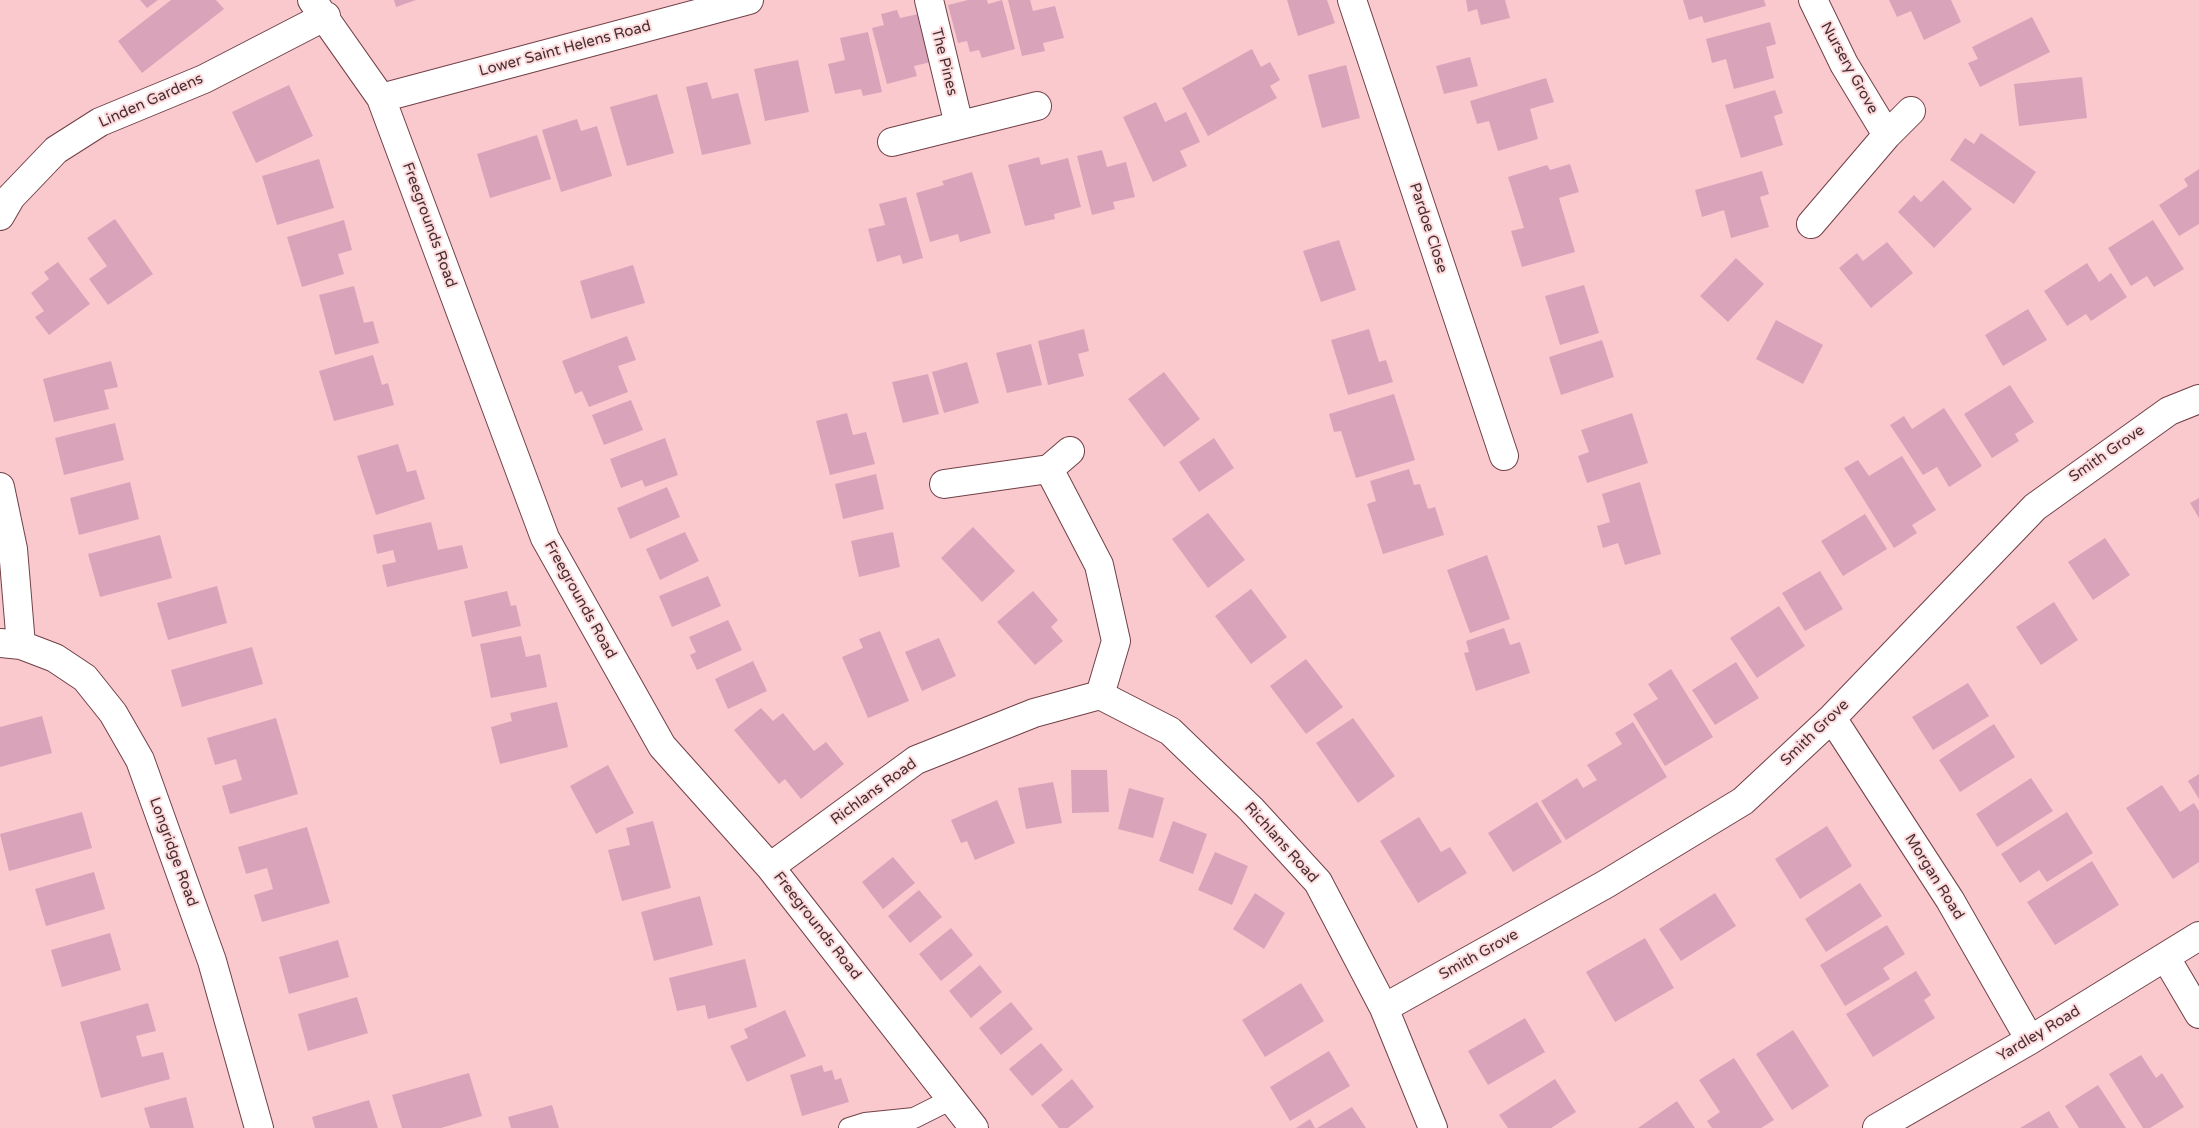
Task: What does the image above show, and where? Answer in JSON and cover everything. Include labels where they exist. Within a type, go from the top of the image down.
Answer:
[{"type":"street","name":"Lower Saint Helens Road","points":[[381,98],[749,0]]},
{"type":"street","name":"The Pines","points":[[929,0],[960,124]]},
{"type":"street","name":"Pardoe Close","points":[[1352,0],[1504,456]]},
{"type":"street","name":"Nursery Grove","points":[[1813,0],[1844,64],[1887,135]]},
{"type":"street","name":"Freegrounds Road","points":[[319,8],[381,98],[545,538],[662,746],[770,867],[974,1128]]},
{"type":"street","name":"Linden Gardens","points":[[0,216],[11,197],[56,150],[93,127],[204,79],[319,8]]},
{"type":"street","points":[[892,142],[1037,106]]},
{"type":"street","name":"Nursery Grove","points":[[1811,224],[1887,135],[1911,111]]},
{"type":"street","name":"Smith Grove","points":[[1384,1008],[1606,884],[1743,801],[1832,718],[2035,506],[2169,411],[2199,399]]},
{"type":"street","points":[[944,484],[1048,469],[1070,451]]},
{"type":"street","points":[[1048,469],[1099,565],[1116,642],[1100,695]]},
{"type":"street","points":[[0,488],[14,548],[10,644]]},
{"type":"street","name":"Longridge Road","points":[[10,644],[55,658],[85,678],[112,713],[140,760],[212,961],[259,1128]]},
{"type":"street","name":"Richlans Road","points":[[770,867],[916,760],[1034,713],[1100,695],[1170,730],[1251,809],[1318,882],[1384,1008],[1433,1128]]},
{"type":"street","name":"Morgan Road","points":[[1832,718],[1950,900],[2030,1040]]},
{"type":"street","name":"Yardley Road","points":[[1877,1128],[2030,1040],[2199,936]]},
{"type":"street","points":[[2166,958],[2199,1014]]},
{"type":"lane","points":[[849,1128],[865,1123],[914,1118],[952,1099]]},
{"type":"building","points":[[140,0],[158,0],[147,8]]},
{"type":"building","points":[[171,0],[216,0],[224,9],[142,73],[118,41]]},
{"type":"building","points":[[394,0],[416,0],[396,7]]},
{"type":"building","points":[[968,0],[987,0],[988,4],[1002,0],[1015,49],[982,58],[979,50],[970,52],[967,41],[958,43],[948,5]]},
{"type":"building","points":[[1008,0],[1030,0],[1033,11],[1055,6],[1064,38],[1043,43],[1045,51],[1022,56]]},
{"type":"building","points":[[1287,0],[1327,0],[1335,23],[1298,36]]},
{"type":"building","points":[[1466,0],[1505,0],[1510,18],[1481,25],[1477,9],[1468,12]]},
{"type":"building","points":[[1683,0],[1764,0],[1766,6],[1704,23],[1702,16],[1689,20]]},
{"type":"building","points":[[1889,0],[1951,0],[1961,22],[1924,40],[1911,11],[1897,17]]},
{"type":"building","points":[[897,10],[900,18],[918,14],[931,62],[914,66],[917,76],[887,84],[872,28],[884,25],[881,14]]},
{"type":"building","points":[[2032,17],[2050,52],[1980,87],[1968,63],[1978,59],[1972,47]]},
{"type":"building","points":[[1770,22],[1776,44],[1766,47],[1774,78],[1734,89],[1726,59],[1712,63],[1706,39]]},
{"type":"building","points":[[868,32],[882,92],[863,96],[861,89],[835,94],[828,64],[845,60],[840,38]]},
{"type":"building","points":[[1252,49],[1261,67],[1270,62],[1280,80],[1270,86],[1277,98],[1208,136],[1182,88]]},
{"type":"building","points":[[1470,57],[1478,86],[1444,94],[1436,66]]},
{"type":"building","points":[[798,60],[809,112],[765,121],[754,69]]},
{"type":"building","points":[[1346,65],[1360,118],[1322,128],[1308,75]]},
{"type":"building","points":[[2082,77],[2087,118],[2019,126],[2014,84]]},
{"type":"building","points":[[1546,78],[1554,102],[1530,109],[1538,139],[1498,151],[1489,121],[1477,124],[1470,101]]},
{"type":"building","points":[[707,82],[712,99],[738,93],[751,144],[702,155],[686,87]]},
{"type":"building","points":[[289,85],[313,136],[256,163],[232,112]]},
{"type":"building","points":[[1775,90],[1783,113],[1774,116],[1783,145],[1741,158],[1725,105]]},
{"type":"building","points":[[657,94],[674,153],[627,166],[610,107]]},
{"type":"building","points":[[1156,102],[1165,122],[1186,112],[1200,142],[1180,151],[1187,166],[1153,182],[1123,117]]},
{"type":"building","points":[[577,119],[581,131],[597,126],[612,176],[561,192],[542,130]]},
{"type":"building","points":[[1981,133],[2036,172],[2014,204],[1950,160],[1965,138],[1974,144]]},
{"type":"building","points":[[537,135],[551,179],[490,198],[477,154]]},
{"type":"building","points":[[1102,150],[1107,167],[1126,162],[1135,197],[1113,202],[1115,209],[1092,215],[1077,156]]},
{"type":"building","points":[[1039,157],[1041,165],[1068,158],[1081,207],[1054,214],[1055,219],[1025,226],[1008,165]]},
{"type":"building","points":[[319,159],[334,208],[277,225],[262,176]]},
{"type":"building","points":[[1570,164],[1579,192],[1559,198],[1575,252],[1522,267],[1511,231],[1524,228],[1508,177],[1547,165],[1550,170]]},
{"type":"building","points":[[2199,169],[2199,224],[2179,236],[2159,205],[2188,186],[2184,179]]},
{"type":"building","points":[[1762,171],[1769,194],[1760,197],[1769,227],[1731,238],[1724,210],[1702,217],[1695,190]]},
{"type":"building","points":[[972,172],[991,233],[960,242],[958,234],[930,242],[916,193],[944,185],[942,181]]},
{"type":"building","points":[[1943,180],[1972,209],[1934,248],[1898,212],[1914,195],[1921,202]]},
{"type":"building","points":[[906,197],[923,258],[903,264],[900,255],[877,262],[868,229],[885,225],[879,204]]},
{"type":"building","points":[[115,219],[153,274],[108,305],[89,279],[107,266],[87,238]]},
{"type":"building","points":[[344,220],[352,250],[338,254],[344,274],[302,287],[287,237]]},
{"type":"building","points":[[2153,220],[2184,269],[2154,287],[2147,276],[2131,286],[2108,248]]},
{"type":"building","points":[[1339,240],[1356,290],[1321,302],[1303,251]]},
{"type":"building","points":[[1887,242],[1913,273],[1871,308],[1839,268],[1857,253],[1863,261]]},
{"type":"building","points":[[1736,258],[1764,284],[1728,322],[1700,296]]},
{"type":"building","points":[[58,262],[90,304],[49,335],[35,317],[44,311],[31,293],[49,279],[44,272]]},
{"type":"building","points":[[2087,263],[2099,282],[2111,273],[2127,297],[2091,321],[2086,314],[2067,326],[2044,291]]},
{"type":"building","points":[[633,265],[645,303],[591,319],[580,281]]},
{"type":"building","points":[[1584,285],[1599,333],[1560,345],[1545,296]]},
{"type":"building","points":[[354,286],[364,323],[373,321],[379,343],[335,355],[319,295]]},
{"type":"building","points":[[2028,309],[2047,340],[2003,366],[1985,335]]},
{"type":"building","points":[[1776,320],[1823,345],[1803,384],[1756,359]]},
{"type":"building","points":[[1084,329],[1089,351],[1078,354],[1084,376],[1048,385],[1038,341]]},
{"type":"building","points":[[1369,329],[1379,362],[1386,360],[1393,382],[1348,395],[1331,340]]},
{"type":"building","points":[[627,336],[636,360],[618,366],[628,392],[589,407],[582,391],[575,394],[562,361]]},
{"type":"building","points":[[1602,340],[1614,377],[1561,395],[1549,357]]},
{"type":"building","points":[[1031,344],[1042,385],[1007,393],[996,353]]},
{"type":"building","points":[[373,355],[382,385],[388,383],[394,405],[334,421],[319,371]]},
{"type":"building","points":[[111,361],[118,387],[104,390],[109,409],[54,422],[43,379]]},
{"type":"building","points":[[967,362],[979,403],[944,413],[932,372]]},
{"type":"building","points":[[1164,372],[1200,419],[1164,447],[1128,399]]},
{"type":"building","points":[[928,374],[939,414],[903,423],[892,382]]},
{"type":"building","points":[[2010,385],[2034,422],[2015,434],[2019,441],[1992,458],[1964,414]]},
{"type":"building","points":[[1394,394],[1415,460],[1356,478],[1341,431],[1334,432],[1329,414]]},
{"type":"building","points":[[631,400],[643,430],[604,445],[592,415]]},
{"type":"building","points":[[1944,408],[1982,466],[1949,487],[1937,467],[1923,475],[1890,425],[1904,416],[1912,429]]},
{"type":"building","points":[[847,413],[853,435],[866,432],[875,464],[830,475],[816,421]]},
{"type":"building","points":[[1632,413],[1648,463],[1587,483],[1578,456],[1589,452],[1581,430]]},
{"type":"building","points":[[115,423],[124,460],[64,475],[55,438]]},
{"type":"building","points":[[665,438],[678,475],[645,487],[642,480],[621,488],[610,459]]},
{"type":"building","points":[[1214,438],[1234,468],[1199,492],[1179,462]]},
{"type":"building","points":[[398,444],[407,472],[416,470],[425,499],[376,515],[357,456]]},
{"type":"building","points":[[1902,456],[1936,510],[1912,525],[1917,533],[1894,548],[1844,468],[1858,460],[1869,476]]},
{"type":"building","points":[[1409,469],[1414,485],[1420,484],[1428,509],[1435,507],[1444,535],[1383,554],[1367,504],[1376,501],[1370,481]]},
{"type":"building","points":[[876,474],[884,509],[843,519],[835,484]]},
{"type":"building","points":[[130,482],[139,519],[79,535],[70,498]]},
{"type":"building","points":[[1640,482],[1661,554],[1625,565],[1618,543],[1603,548],[1597,526],[1610,522],[1602,494]]},
{"type":"building","points":[[667,487],[680,517],[630,539],[617,508]]},
{"type":"building","points":[[2199,498],[2199,518],[2190,503]]},
{"type":"building","points":[[1208,513],[1245,560],[1208,588],[1172,539]]},
{"type":"building","points":[[1865,514],[1887,549],[1843,576],[1821,541]]},
{"type":"building","points":[[431,522],[438,550],[462,545],[468,568],[387,587],[382,565],[396,562],[393,550],[377,554],[373,535]]},
{"type":"building","points":[[973,527],[1015,571],[982,602],[941,558]]},
{"type":"building","points":[[685,532],[699,561],[660,580],[646,549]]},
{"type":"building","points":[[893,532],[900,567],[859,577],[851,541]]},
{"type":"building","points":[[160,535],[172,578],[100,597],[88,554]]},
{"type":"building","points":[[2105,538],[2130,575],[2093,600],[2068,562]]},
{"type":"building","points":[[1487,555],[1510,619],[1470,633],[1447,570]]},
{"type":"building","points":[[1820,571],[1843,609],[1805,631],[1782,593]]},
{"type":"building","points":[[708,576],[721,606],[672,627],[659,596]]},
{"type":"building","points":[[217,586],[227,623],[168,640],[157,603]]},
{"type":"building","points":[[1251,589],[1287,637],[1251,664],[1215,616]]},
{"type":"building","points":[[507,591],[511,606],[516,605],[521,626],[472,637],[464,601]]},
{"type":"building","points":[[1033,591],[1058,620],[1051,627],[1063,641],[1035,665],[997,622]]},
{"type":"building","points":[[2054,602],[2078,640],[2041,665],[2016,627]]},
{"type":"building","points":[[1779,606],[1805,646],[1757,678],[1730,638]]},
{"type":"building","points":[[728,620],[742,650],[697,670],[690,655],[696,652],[689,637]]},
{"type":"building","points":[[1504,628],[1510,645],[1520,642],[1530,673],[1476,691],[1464,653],[1469,652],[1466,641]]},
{"type":"building","points":[[880,631],[909,701],[868,718],[842,657],[863,648],[859,639]]},
{"type":"building","points":[[521,636],[526,657],[540,654],[547,687],[491,698],[480,644]]},
{"type":"building","points":[[939,638],[956,676],[922,691],[905,652]]},
{"type":"building","points":[[252,647],[263,684],[182,707],[171,670]]},
{"type":"building","points":[[1306,659],[1343,707],[1306,734],[1270,686]]},
{"type":"building","points":[[753,661],[767,691],[728,709],[715,679]]},
{"type":"building","points":[[1736,662],[1759,698],[1715,725],[1692,690]]},
{"type":"building","points":[[1671,669],[1713,737],[1665,766],[1633,714],[1658,699],[1648,684]]},
{"type":"building","points":[[1968,683],[1989,716],[1933,750],[1912,717]]},
{"type":"building","points":[[557,702],[568,747],[500,764],[491,727],[512,721],[510,713]]},
{"type":"building","points":[[761,708],[773,721],[783,713],[814,751],[826,742],[844,764],[801,799],[785,779],[779,784],[734,730]]},
{"type":"building","points":[[42,716],[52,753],[0,767],[0,727]]},
{"type":"building","points":[[276,718],[298,794],[230,814],[222,786],[242,780],[236,759],[215,765],[207,738]]},
{"type":"building","points":[[1353,718],[1395,776],[1358,803],[1316,743]]},
{"type":"building","points":[[1633,722],[1667,777],[1566,840],[1541,801],[1577,778],[1583,788],[1597,780],[1587,765],[1622,744],[1615,733]]},
{"type":"building","points":[[1994,724],[2015,757],[1960,792],[1939,760]]},
{"type":"building","points":[[608,765],[634,813],[596,834],[570,786]]},
{"type":"building","points":[[1071,770],[1107,770],[1109,812],[1072,813]]},
{"type":"building","points":[[2199,774],[2199,799],[2188,781]]},
{"type":"building","points":[[2031,778],[2053,811],[1997,847],[1976,814]]},
{"type":"building","points":[[1053,782],[1062,823],[1026,829],[1018,788]]},
{"type":"building","points":[[2162,785],[2180,812],[2194,803],[2199,811],[2199,862],[2173,879],[2126,808]]},
{"type":"building","points":[[1129,788],[1164,798],[1153,838],[1118,829]]},
{"type":"building","points":[[997,800],[1015,843],[975,860],[967,841],[961,843],[951,820]]},
{"type":"building","points":[[1537,802],[1562,842],[1513,872],[1488,833]]},
{"type":"building","points":[[82,812],[92,848],[9,871],[0,834]]},
{"type":"building","points":[[2067,812],[2093,853],[2047,882],[2039,870],[2020,883],[2001,854]]},
{"type":"building","points":[[1419,817],[1441,852],[1450,847],[1467,873],[1418,903],[1380,841]]},
{"type":"building","points":[[653,821],[671,888],[622,901],[608,850],[630,845],[626,828]]},
{"type":"building","points":[[1173,821],[1207,834],[1193,874],[1159,861]]},
{"type":"building","points":[[1827,826],[1852,866],[1800,899],[1775,859]]},
{"type":"building","points":[[307,827],[330,903],[262,922],[254,895],[273,889],[267,868],[246,874],[238,847]]},
{"type":"building","points":[[1215,852],[1248,866],[1232,905],[1198,890]]},
{"type":"building","points":[[893,857],[915,883],[883,909],[862,882]]},
{"type":"building","points":[[2092,861],[2119,905],[2055,945],[2027,902]]},
{"type":"building","points":[[94,872],[105,909],[46,926],[35,889]]},
{"type":"building","points":[[1860,883],[1882,916],[1826,952],[1805,919]]},
{"type":"building","points":[[919,890],[942,917],[910,943],[888,916]]},
{"type":"building","points":[[1255,893],[1285,913],[1264,949],[1233,929]]},
{"type":"building","points":[[1715,893],[1736,926],[1681,961],[1659,929]]},
{"type":"building","points":[[700,896],[713,945],[654,961],[641,912]]},
{"type":"building","points":[[1887,925],[1905,954],[1883,968],[1890,979],[1845,1006],[1820,965]]},
{"type":"building","points":[[951,928],[973,955],[941,981],[919,954]]},
{"type":"building","points":[[110,933],[121,970],[62,987],[51,950]]},
{"type":"building","points":[[1645,938],[1674,988],[1615,1022],[1586,972]]},
{"type":"building","points":[[338,940],[349,977],[289,994],[279,957]]},
{"type":"building","points":[[745,959],[757,1007],[708,1019],[705,1005],[677,1011],[669,978]]},
{"type":"building","points":[[980,965],[1002,992],[971,1018],[949,991]]},
{"type":"building","points":[[1916,971],[1931,995],[1924,1000],[1935,1018],[1873,1057],[1846,1014]]},
{"type":"building","points":[[1301,983],[1324,1021],[1265,1057],[1242,1020]]},
{"type":"building","points":[[357,997],[368,1033],[308,1051],[298,1014]]},
{"type":"building","points":[[1011,1002],[1033,1029],[1001,1055],[979,1028]]},
{"type":"building","points":[[148,1003],[156,1031],[136,1036],[142,1057],[163,1052],[170,1079],[101,1098],[80,1022]]},
{"type":"building","points":[[785,1010],[806,1056],[747,1082],[730,1046],[748,1038],[744,1029]]},
{"type":"building","points":[[1525,1018],[1545,1052],[1488,1085],[1468,1051]]},
{"type":"building","points":[[1793,1030],[1829,1086],[1792,1110],[1756,1054]]},
{"type":"building","points":[[1041,1043],[1063,1070],[1032,1096],[1009,1069]]},
{"type":"building","points":[[1329,1051],[1350,1086],[1290,1121],[1270,1087]]},
{"type":"building","points":[[2141,1055],[2156,1078],[2162,1073],[2184,1107],[2150,1128],[2143,1128],[2109,1074]]},
{"type":"building","points":[[1734,1058],[1774,1120],[1761,1128],[1712,1128],[1707,1121],[1720,1112],[1699,1080]]},
{"type":"building","points":[[822,1065],[824,1072],[832,1070],[835,1080],[841,1078],[849,1102],[802,1116],[790,1075]]},
{"type":"building","points":[[469,1073],[482,1116],[441,1128],[402,1128],[392,1095]]},
{"type":"building","points":[[1072,1079],[1094,1107],[1068,1128],[1059,1128],[1041,1105]]},
{"type":"building","points":[[1555,1079],[1576,1112],[1551,1128],[1508,1128],[1499,1115]]},
{"type":"building","points":[[2098,1085],[2126,1128],[2079,1128],[2065,1106]]},
{"type":"building","points":[[186,1097],[194,1128],[150,1128],[144,1108]]},
{"type":"building","points":[[369,1100],[378,1128],[315,1128],[312,1117]]},
{"type":"building","points":[[1677,1101],[1695,1128],[1638,1128]]},
{"type":"building","points":[[552,1105],[559,1128],[511,1128],[508,1117]]},
{"type":"building","points":[[1352,1107],[1366,1128],[1317,1128]]},
{"type":"building","points":[[2049,1111],[2059,1128],[2020,1128]]},
{"type":"building","points":[[1310,1119],[1315,1128],[1296,1128]]}]
